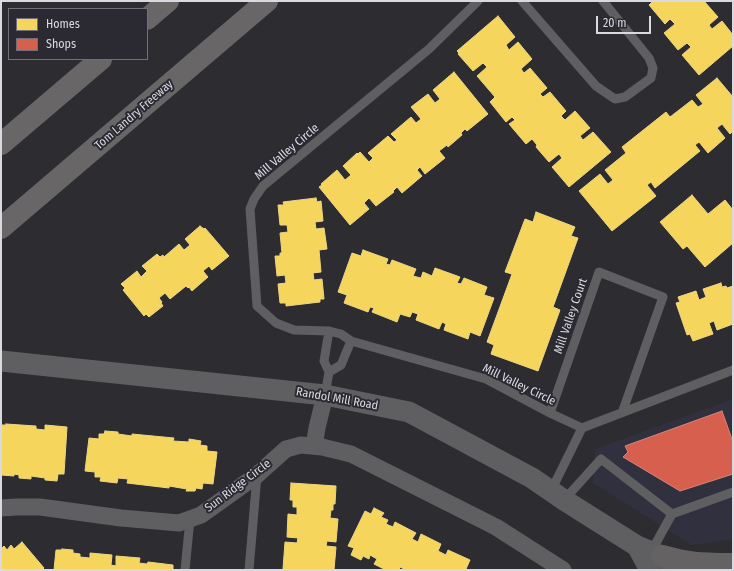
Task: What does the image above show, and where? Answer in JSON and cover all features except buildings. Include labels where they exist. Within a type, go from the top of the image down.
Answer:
[{"type":"highway","points":[[148,18],[168,1]]},
{"type":"highway","name":"Tom Landry Freeway","points":[[1,228],[267,1]]},
{"type":"highway","points":[[1,144],[100,60]]},
{"type":"main road","points":[[650,556],[697,563],[733,564]]},
{"type":"street","name":"Randol Mill Road","points":[[1,361],[325,395],[409,412],[532,478],[650,556],[679,570]]},
{"type":"street","points":[[314,446],[325,395]]},
{"type":"street","name":"Sun Ridge Circle","points":[[1,508],[40,507],[179,524],[201,515],[257,475],[286,449],[301,445],[322,446],[351,454],[496,527],[563,570]]},
{"type":"lane","name":"Mill Valley Circle","points":[[478,1],[429,49],[263,186],[254,199],[250,209],[258,306],[276,323],[294,330],[329,331],[341,334],[351,341],[486,379],[582,428]]},
{"type":"lane","points":[[522,1],[596,86],[615,99],[625,97],[651,78],[653,68],[649,58],[603,1]]},
{"type":"lane","name":"Mill Valley Court","points":[[550,413],[599,272],[663,297],[622,413]]},
{"type":"lane","points":[[325,395],[329,372],[324,361],[329,331]]},
{"type":"lane","points":[[329,372],[341,365],[351,341]]},
{"type":"lane","points":[[557,495],[582,428],[733,370]]},
{"type":"lane","points":[[557,495],[601,459],[672,514]]},
{"type":"lane","points":[[249,570],[257,475]]},
{"type":"lane","points":[[650,556],[672,514],[733,492]]},
{"type":"lane","points":[[185,570],[190,519]]},
{"type":"shaded area","points":[[733,399],[733,539],[692,545],[593,483],[595,449]]}]
